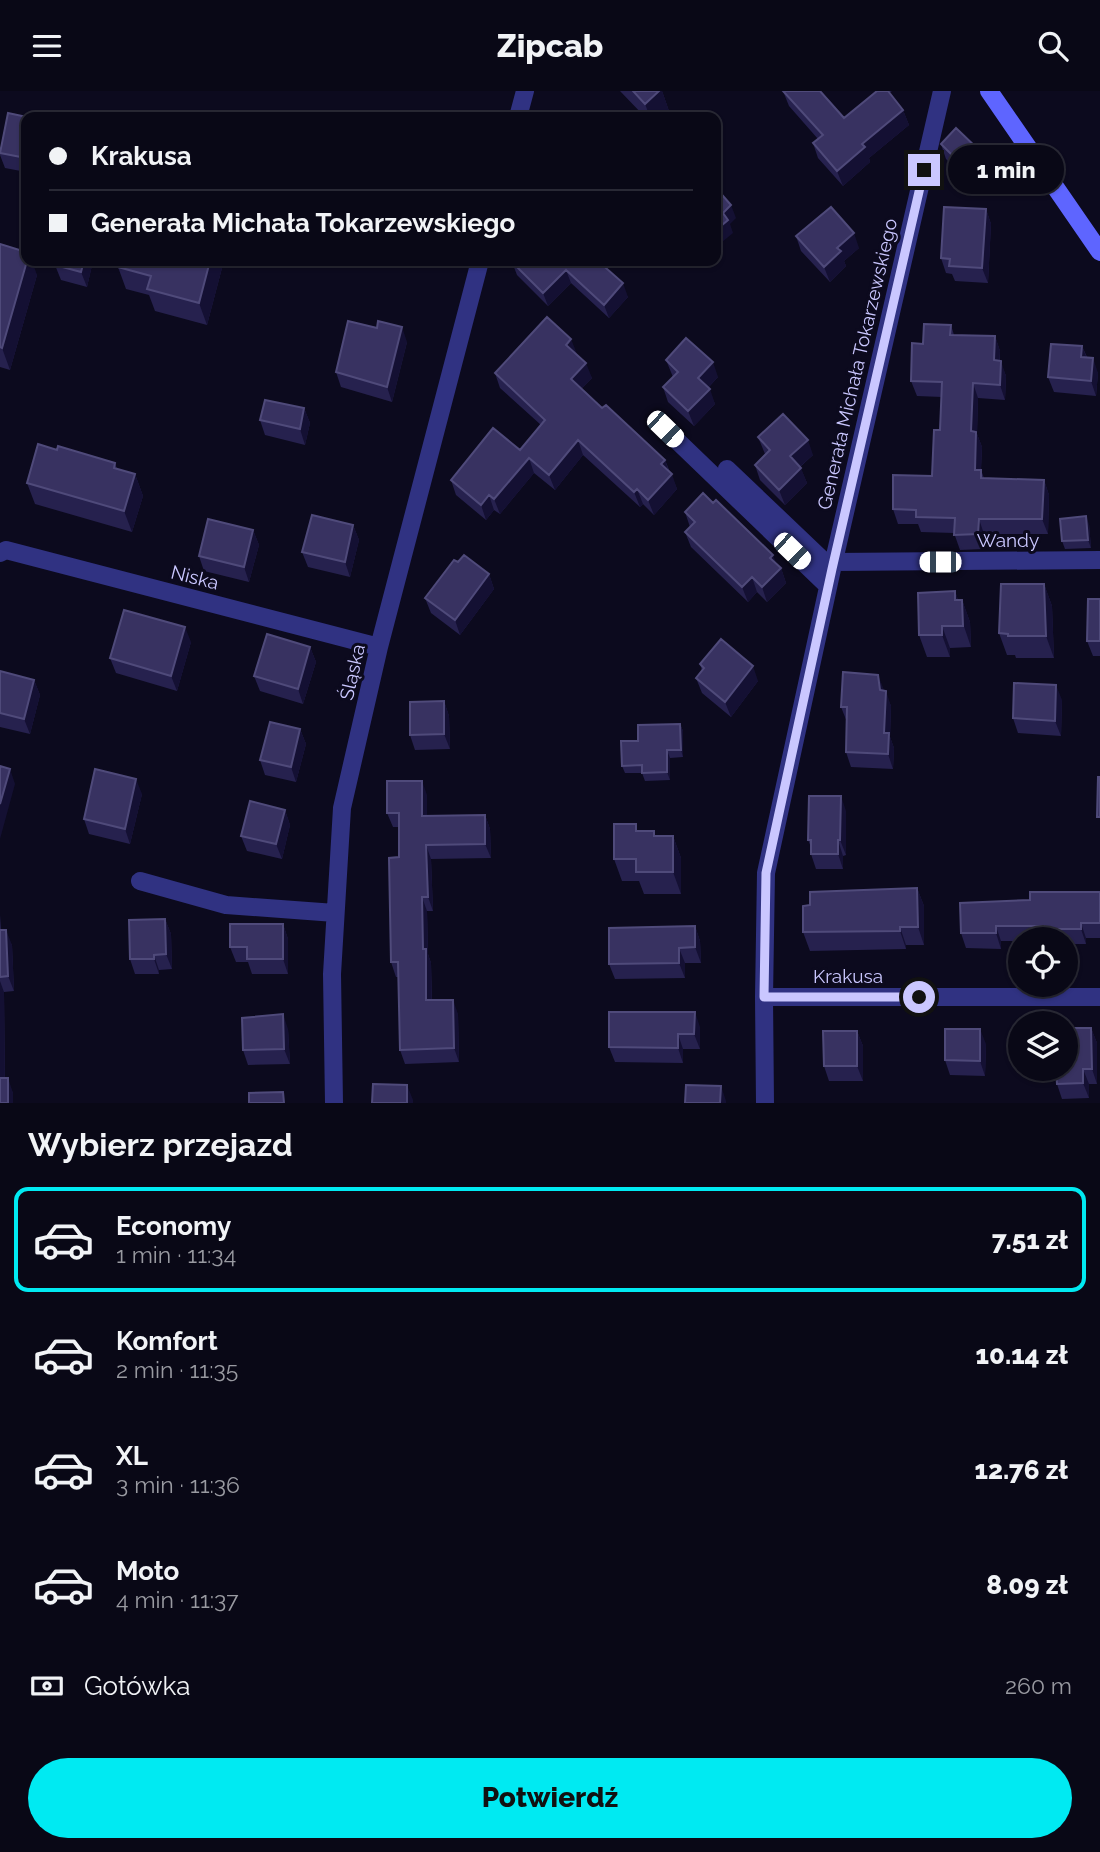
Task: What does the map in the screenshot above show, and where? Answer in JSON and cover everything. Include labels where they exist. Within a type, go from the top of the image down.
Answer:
[{"type":"main road","points":[[989,91],[1100,252]]},
{"type":"street","points":[[519,112],[525,91]]},
{"type":"street","name":"Generała Michała Tokarzewskiego","points":[[765,1103],[766,873],[831,572],[942,91]]},
{"type":"street","name":"Śląska","points":[[334,1103],[332,974],[342,808],[379,647],[479,266]]},
{"type":"street","points":[[665,429],[831,572]]},
{"type":"street","points":[[727,468],[831,572]]},
{"type":"street","name":"Niska","points":[[0,553],[6,550],[379,647]]},
{"type":"street","name":"Wandy","points":[[831,572],[1100,561]]},
{"type":"street","points":[[140,881],[226,905],[335,913]]},
{"type":"street","name":"Krakusa","points":[[764,997],[1100,997]]},
{"type":"building","points":[[633,91],[659,91],[645,104]]},
{"type":"building","points":[[783,91],[820,91],[844,118],[877,91],[888,91],[903,110],[862,144],[865,147],[837,171],[813,143],[823,135]]},
{"type":"building","points":[[8,113],[21,116],[21,157],[0,153]]},
{"type":"building","points":[[956,128],[980,151],[964,167],[941,144]]},
{"type":"building","points":[[721,194],[731,205],[723,213],[728,220],[721,226]]},
{"type":"building","points":[[831,207],[854,233],[837,248],[841,251],[824,267],[796,236]]},
{"type":"building","points":[[944,207],[986,209],[982,268],[949,266],[950,259],[941,258]]},
{"type":"building","points":[[0,244],[21,250],[21,266],[26,266],[2,348]]},
{"type":"building","points":[[59,266],[83,266],[81,272]]},
{"type":"building","points":[[209,266],[199,303],[147,289],[151,276],[118,267]]},
{"type":"building","points":[[516,266],[604,266],[623,283],[604,305],[566,270],[543,293]]},
{"type":"building","points":[[547,317],[571,339],[566,345],[586,363],[571,379],[602,408],[606,405],[665,460],[661,464],[672,474],[648,500],[637,489],[634,492],[578,440],[549,475],[529,458],[494,499],[489,495],[481,505],[451,480],[493,428],[520,450],[545,420],[495,373]]},
{"type":"building","points":[[348,321],[377,328],[378,321],[402,327],[387,387],[336,372]]},
{"type":"building","points":[[924,324],[951,325],[950,335],[995,336],[994,360],[1001,361],[1000,385],[973,383],[971,431],[976,432],[975,470],[981,470],[981,478],[1044,480],[1042,519],[979,519],[978,534],[954,535],[955,518],[916,517],[916,510],[893,509],[893,475],[932,476],[934,430],[940,430],[942,382],[911,381],[912,343],[923,344]]},
{"type":"building","points":[[686,338],[713,362],[698,378],[710,389],[688,411],[663,387],[678,372],[666,360]]},
{"type":"building","points":[[1051,344],[1082,346],[1081,357],[1093,358],[1091,381],[1048,377]]},
{"type":"building","points":[[265,400],[304,408],[300,429],[260,420]]},
{"type":"building","points":[[783,414],[808,440],[790,456],[801,468],[779,490],[755,465],[770,450],[758,437]]},
{"type":"building","points":[[38,444],[57,450],[58,446],[115,463],[114,468],[135,474],[124,511],[27,483]]},
{"type":"building","points":[[703,493],[713,503],[716,500],[773,555],[770,558],[781,568],[762,587],[752,577],[742,587],[685,532],[695,522],[685,512]]},
{"type":"building","points":[[312,515],[353,525],[345,562],[302,552]]},
{"type":"building","points":[[1086,516],[1088,540],[1062,541],[1060,519]]},
{"type":"building","points":[[208,519],[253,530],[244,567],[199,556]]},
{"type":"building","points":[[464,555],[489,574],[455,620],[425,598],[454,560],[458,562]]},
{"type":"building","points":[[1001,584],[1044,584],[1046,636],[1008,636],[999,633]]},
{"type":"building","points":[[955,591],[955,600],[962,600],[963,626],[942,626],[942,635],[919,635],[918,593]]},
{"type":"building","points":[[1088,599],[1100,599],[1100,641],[1087,641]]},
{"type":"building","points":[[124,610],[185,627],[171,676],[110,658]]},
{"type":"building","points":[[267,634],[310,647],[298,689],[254,676]]},
{"type":"building","points":[[721,639],[753,666],[725,702],[696,678],[704,668],[700,664]]},
{"type":"building","points":[[0,671],[34,680],[24,719],[0,713]]},
{"type":"building","points":[[843,672],[878,675],[880,690],[886,691],[884,733],[889,733],[888,754],[846,752],[847,707],[841,707]]},
{"type":"building","points":[[1014,683],[1056,685],[1055,721],[1013,718]]},
{"type":"building","points":[[444,701],[444,734],[410,735],[410,702]]},
{"type":"building","points":[[270,722],[300,729],[291,767],[260,760]]},
{"type":"building","points":[[680,724],[681,750],[667,750],[667,772],[642,773],[642,765],[622,766],[621,741],[638,741],[638,725]]},
{"type":"building","points":[[0,766],[10,769],[0,804]]},
{"type":"building","points":[[95,769],[136,779],[125,829],[84,819]]},
{"type":"building","points":[[1100,777],[1100,817],[1097,817]]},
{"type":"building","points":[[387,781],[422,781],[422,816],[485,815],[485,844],[426,845],[428,897],[422,897],[426,1000],[453,1000],[454,1048],[400,1050],[398,962],[391,962],[389,858],[399,857],[399,813],[387,813]]},
{"type":"building","points":[[809,796],[841,796],[838,854],[811,854],[811,840],[808,840]]},
{"type":"building","points":[[250,801],[285,810],[276,844],[241,836]]},
{"type":"building","points":[[614,824],[636,824],[636,831],[654,831],[654,836],[673,836],[673,872],[636,872],[636,859],[614,859]]},
{"type":"building","points":[[917,888],[918,927],[900,927],[900,931],[803,932],[803,906],[810,905],[810,892]]},
{"type":"building","points":[[1030,892],[1100,892],[1100,923],[1081,923],[1081,929],[996,926],[996,933],[961,933],[960,903],[1030,900]]},
{"type":"building","points":[[165,919],[166,954],[154,955],[154,959],[130,959],[129,920]]},
{"type":"building","points":[[230,924],[283,924],[283,959],[247,959],[247,947],[230,947]]},
{"type":"building","points":[[695,926],[695,947],[679,948],[679,963],[609,964],[609,928]]},
{"type":"building","points":[[0,930],[6,930],[8,976],[0,977]]},
{"type":"building","points":[[609,1012],[695,1012],[694,1034],[678,1034],[678,1048],[609,1047]]},
{"type":"building","points":[[283,1014],[284,1049],[243,1050],[242,1018]]},
{"type":"building","points":[[1078,1028],[1091,1028],[1092,1069],[1083,1069],[1083,1083],[1057,1084],[1057,1081],[1078,1081]]},
{"type":"building","points":[[945,1029],[980,1029],[980,1061],[945,1060]]},
{"type":"building","points":[[823,1031],[857,1031],[857,1066],[824,1066]]},
{"type":"building","points":[[0,1078],[8,1078],[8,1103],[0,1103]]},
{"type":"building","points":[[373,1084],[407,1085],[407,1103],[372,1103]]},
{"type":"building","points":[[686,1085],[721,1086],[720,1103],[685,1103]]},
{"type":"building","points":[[283,1092],[284,1103],[249,1103],[249,1093]]},
{"type":"route","points":[[919,997],[764,997],[766,873],[832,569],[924,170]]}]
